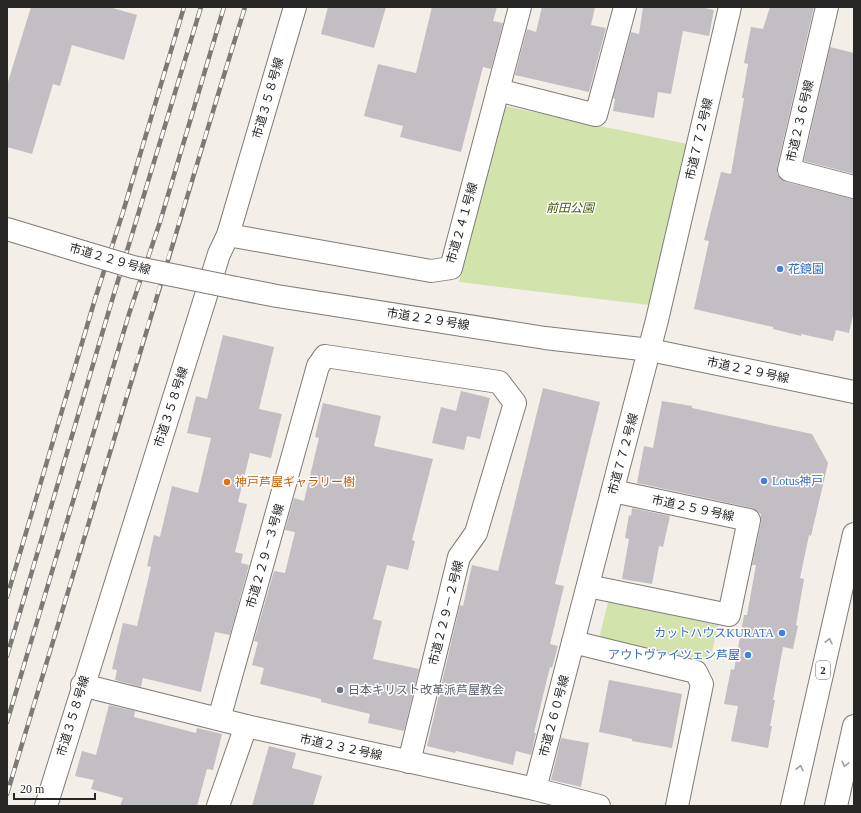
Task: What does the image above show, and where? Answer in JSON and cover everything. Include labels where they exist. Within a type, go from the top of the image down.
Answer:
[{"type":"main road","name":"市道３５８号線","points":[[46,806],[82,685],[219,254],[228,235],[295,7]]},
{"type":"main road","name":"市道２４１号線","points":[[228,235],[431,271],[451,268],[520,7]]},
{"type":"main road","points":[[498,90],[596,115],[625,7]]},
{"type":"main road","name":"市道７７２号線","points":[[573,642],[650,350],[730,7]]},
{"type":"main road","name":"市道２３６号線","points":[[827,7],[789,170],[854,187]]},
{"type":"main road","name":"市道２２９号線","points":[[7,229],[133,267],[236,288],[545,338],[650,350],[854,392]]},
{"type":"main road","name":"市道２２９－３号線","points":[[219,719],[318,366],[325,356],[499,382]]},
{"type":"main road","name":"市道２２９－２号線","points":[[409,762],[459,556],[476,533],[515,404],[499,382]]},
{"type":"main road","name":"市道２５９号線","points":[[588,586],[729,615],[749,520],[613,491]]},
{"type":"main road","name":"2","points":[[792,806],[854,534]]},
{"type":"main road","points":[[573,642],[696,672],[702,684],[677,806]]},
{"type":"main road","name":"市道２６０号線","points":[[535,790],[573,642]]},
{"type":"main road","name":"市道２３２号線","points":[[82,685],[246,726],[535,790],[600,806]]},
{"type":"main road","points":[[218,806],[246,726]]},
{"type":"main road","points":[[836,806],[854,726]]},
{"type":"green space","name":"前田公園","points":[[505,106],[687,144],[649,305],[459,282]]},
{"type":"green space","points":[[608,602],[718,625],[710,661],[599,639]]},
{"type":"building","points":[[31,7],[109,7],[137,15],[124,60],[72,45],[60,86],[53,84],[32,154],[7,147],[7,85]]},
{"type":"building","points":[[328,7],[386,7],[374,48],[321,34]]},
{"type":"building","points":[[432,7],[497,7],[493,21],[503,23],[491,69],[483,67],[461,152],[400,137],[403,126],[364,116],[378,64],[416,73]]},
{"type":"building","points":[[542,7],[595,7],[591,25],[606,28],[589,92],[515,75],[527,29],[536,32]]},
{"type":"building","points":[[643,7],[699,7],[714,10],[709,36],[683,31],[671,94],[658,92],[654,118],[613,111],[615,99],[613,98],[631,32],[639,34]]},
{"type":"building","points":[[770,7],[814,7],[777,167],[777,174],[786,182],[854,199],[854,311],[849,333],[836,330],[833,341],[801,334],[801,336],[773,329],[773,327],[694,309],[709,241],[704,240],[721,172],[731,174],[744,98],[742,98],[748,64],[744,63],[751,27],[763,29]]},
{"type":"building","points":[[830,47],[854,53],[854,174],[804,161]]},
{"type":"building","points":[[223,335],[274,347],[259,409],[282,414],[271,458],[250,453],[238,502],[247,504],[235,552],[243,554],[241,563],[249,565],[230,635],[215,632],[201,692],[143,678],[141,687],[115,680],[117,670],[112,669],[123,623],[137,626],[151,567],[147,566],[154,535],[160,537],[172,486],[198,493],[211,438],[187,433],[196,396],[207,399]]},
{"type":"building","points":[[543,388],[600,402],[555,584],[564,586],[550,644],[558,646],[552,668],[550,667],[534,733],[536,733],[531,755],[516,751],[513,765],[456,751],[455,753],[427,746],[460,605],[463,606],[472,565],[498,571]]},
{"type":"building","points":[[461,391],[490,398],[480,439],[467,436],[464,450],[432,443],[441,407],[456,411]]},
{"type":"building","points":[[662,401],[692,406],[692,408],[812,434],[828,463],[811,536],[809,535],[800,578],[804,579],[796,625],[798,626],[793,649],[783,647],[773,700],[775,700],[768,748],[731,741],[738,706],[724,704],[731,669],[734,670],[744,615],[747,615],[756,565],[752,565],[761,523],[761,514],[752,508],[637,483],[644,446],[653,448]]},
{"type":"building","points":[[323,403],[381,416],[374,446],[433,459],[412,540],[415,541],[408,570],[387,565],[373,619],[382,621],[373,659],[419,669],[404,731],[368,723],[370,714],[321,702],[321,699],[260,684],[264,668],[252,665],[258,642],[254,641],[274,571],[285,573],[295,532],[285,530],[294,498],[304,501],[319,438],[315,437]]},
{"type":"building","points":[[632,508],[670,516],[663,547],[659,546],[652,584],[622,579],[629,539],[625,538],[629,515],[631,516]]},
{"type":"building","points":[[609,680],[682,694],[672,748],[632,741],[632,739],[599,732]]},
{"type":"building","points":[[109,705],[135,711],[134,717],[196,733],[197,728],[222,734],[213,770],[207,769],[197,806],[120,806],[123,798],[91,789],[94,780],[75,776],[82,751],[96,755]]},
{"type":"building","points":[[561,738],[589,743],[581,787],[551,780]]},
{"type":"building","points":[[269,746],[296,753],[292,768],[322,776],[313,806],[252,806]]},
{"type":"railway","points":[[7,597],[95,299],[123,212],[184,7]]},
{"type":"railway","points":[[7,656],[110,307],[201,7]]},
{"type":"railway","points":[[7,722],[129,314],[160,222],[224,7]]},
{"type":"railway","points":[[7,794],[245,7]]},
{"type":"place","name":"花鏡園","points":[[780,269]]},
{"type":"place","name":"Lotus神戸","points":[[764,481]]},
{"type":"place","name":"神戸芦屋ギャラリー樹","points":[[227,482]]},
{"type":"place","name":"カットハウスKURATA","points":[[782,633]]},
{"type":"place","name":"アウトヴァイツェン芦屋","points":[[748,655]]},
{"type":"place","name":"日本キリスト改革派芦屋教会","points":[[340,690]]}]
